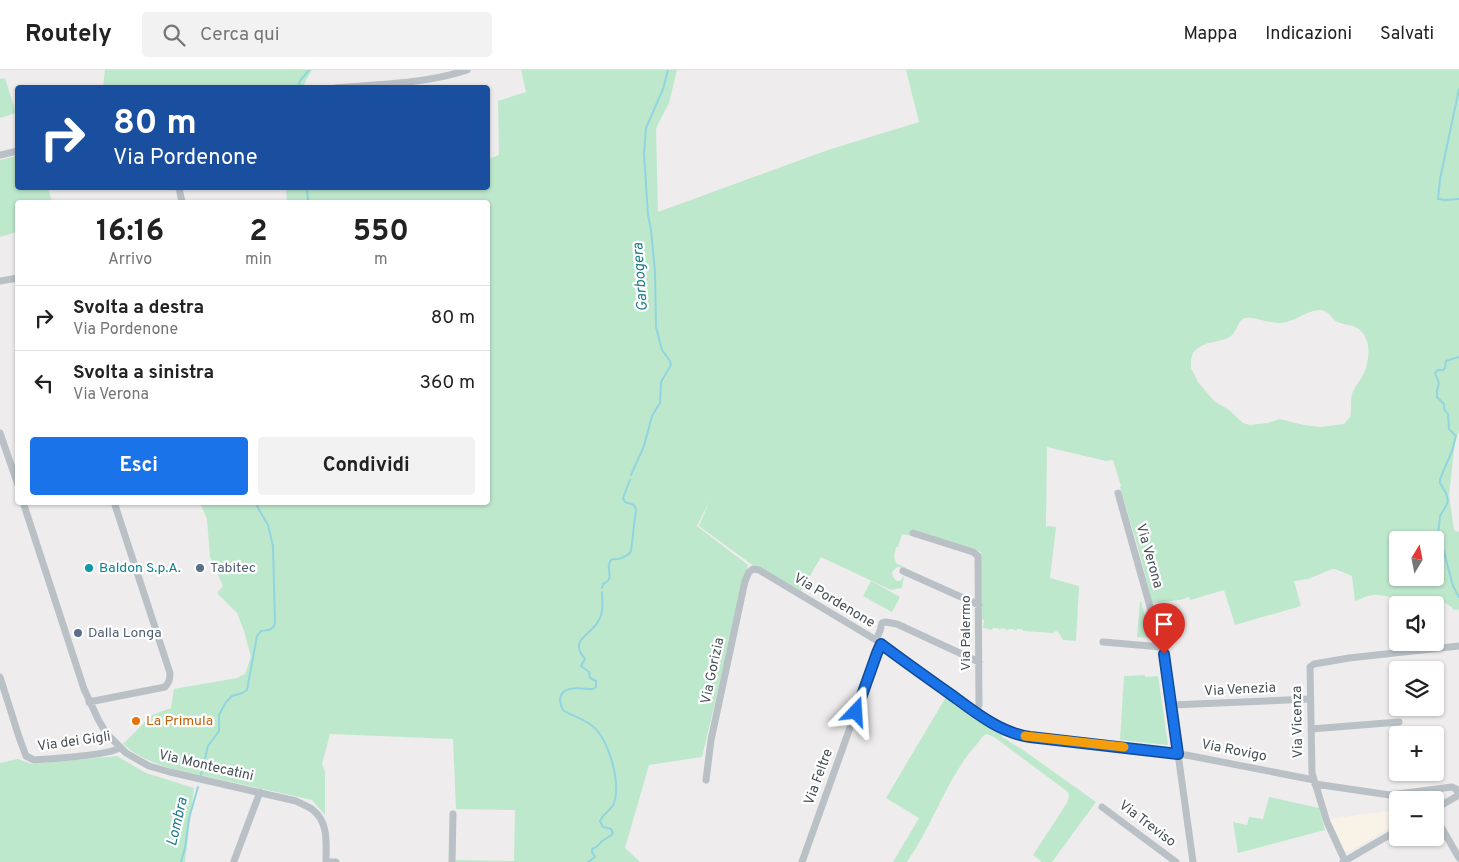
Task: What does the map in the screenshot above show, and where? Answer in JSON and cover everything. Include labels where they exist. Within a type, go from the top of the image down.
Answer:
[{"type":"street","points":[[371,85],[430,80],[467,70]]},
{"type":"street","points":[[0,155],[15,152]]},
{"type":"street","points":[[0,281],[15,278]]},
{"type":"street","points":[[0,434],[15,476]]},
{"type":"street","name":"Via Verona","points":[[1118,493],[1165,660],[1193,862]]},
{"type":"street","name":"Via Montecatini","points":[[24,505],[84,689],[106,733],[126,753],[142,762],[170,772],[296,800],[314,811],[324,823],[326,862]]},
{"type":"street","points":[[90,702],[165,687],[170,682],[170,674],[160,639],[115,505]]},
{"type":"street","name":"Via Palermo","points":[[913,532],[977,554],[979,706],[976,712]]},
{"type":"street","name":"Via Pordenone","points":[[751,569],[759,570],[878,642],[976,712],[1012,732],[1025,736],[1178,754]]},
{"type":"street","name":"Via Gorizia","points":[[706,780],[711,740],[745,581],[751,569]]},
{"type":"street","points":[[903,571],[979,605]]},
{"type":"street","name":"Via Feltre","points":[[802,862],[877,653],[882,623],[897,624],[979,662]]},
{"type":"street","points":[[1103,642],[1162,647]]},
{"type":"street","name":"Via Vicenza","points":[[1344,861],[1326,819],[1311,769],[1310,669],[1313,664],[1349,658],[1459,646]]},
{"type":"street","name":"Via dei Gigli","points":[[0,677],[26,756],[34,760],[104,753],[120,748]]},
{"type":"street","name":"Via Venezia","points":[[1171,705],[1310,699]]},
{"type":"street","points":[[1310,728],[1400,722]]},
{"type":"street","name":"Via Rovigo","points":[[1178,754],[1186,754],[1315,782],[1390,795],[1452,788],[1459,795]]},
{"type":"street","points":[[234,862],[260,792]]},
{"type":"street","points":[[1444,804],[1459,795]]},
{"type":"street","name":"Via Treviso","points":[[1102,807],[1176,862]]},
{"type":"street","points":[[452,862],[453,814]]},
{"type":"street","points":[[1444,832],[1459,858]]},
{"type":"street","points":[[1344,861],[1389,835]]},
{"type":"street","points":[[326,862],[336,862]]},
{"type":"shaded area","points":[[1388,811],[1389,829],[1349,852],[1344,850],[1329,819]]},
{"type":"green space","points":[[105,70],[312,70],[304,85],[103,85]]},
{"type":"green space","points":[[521,70],[677,70],[669,103],[656,129],[658,212],[828,150],[919,122],[906,70],[1459,70],[1459,431],[1455,441],[1449,495],[1454,530],[1459,532],[1459,611],[1444,603],[1444,596],[1389,597],[1377,595],[1355,601],[1352,576],[1335,569],[1308,579],[1294,581],[1301,606],[1235,625],[1224,590],[1190,600],[1189,597],[1180,600],[1152,603],[1113,460],[1106,461],[1047,447],[1046,526],[1056,527],[1050,578],[1079,586],[1076,641],[1063,640],[1056,631],[1053,633],[1023,631],[1022,629],[1017,629],[1016,631],[1009,629],[1007,631],[1001,628],[1000,630],[993,628],[992,630],[983,628],[981,552],[915,531],[912,536],[902,534],[898,547],[896,547],[894,557],[896,563],[906,568],[897,567],[892,572],[893,577],[897,581],[900,581],[904,576],[902,588],[891,590],[821,557],[801,591],[751,564],[699,526],[710,500],[697,526],[748,565],[702,757],[649,765],[625,848],[640,862],[455,862],[456,860],[514,861],[515,810],[456,809],[453,739],[330,734],[322,764],[325,772],[325,815],[312,800],[169,768],[139,755],[123,744],[152,715],[171,708],[174,689],[237,678],[245,674],[251,657],[237,613],[217,593],[223,586],[210,557],[207,519],[201,505],[490,505],[490,200],[287,200],[286,190],[490,190],[490,158],[499,155],[498,101],[526,92]],"holes":[[[1320,310],[1329,314],[1338,322],[1357,328],[1362,332],[1368,349],[1366,367],[1352,394],[1350,417],[1344,424],[1321,427],[1280,419],[1268,423],[1250,425],[1243,423],[1229,410],[1214,401],[1198,382],[1191,368],[1193,353],[1202,346],[1231,336],[1242,319],[1252,318],[1280,323]]]},
{"type":"green space","points":[[5,78],[15,113],[0,118],[0,79]]},
{"type":"green space","points":[[15,156],[15,190],[49,190],[51,200],[15,200],[15,233],[0,237],[0,160]]},
{"type":"green space","points":[[871,581],[900,597],[892,612],[863,596]]},
{"type":"green space","points":[[1141,602],[1151,638],[1137,637]]},
{"type":"green space","points":[[1145,675],[1145,677],[1158,676],[1168,745],[1120,740],[1124,676]]},
{"type":"green space","points":[[946,697],[1004,733],[1002,737],[1096,802],[1052,862],[1042,862],[1033,855],[1067,803],[1068,792],[994,737],[987,734],[982,737],[969,753],[955,774],[907,862],[893,862],[919,818],[886,798]]},
{"type":"green space","points":[[117,756],[146,773],[194,788],[185,862],[0,862],[0,763],[18,759],[32,764]]},
{"type":"green space","points":[[1269,797],[1319,808],[1325,830],[1238,853],[1233,822],[1247,825],[1249,817],[1263,819]]},
{"type":"waterway","name":"Lombra","points":[[299,85],[309,70]]},
{"type":"waterway","name":"Garbogera","points":[[631,475],[644,446],[652,416],[660,403],[661,382],[671,365],[662,350],[656,327],[655,272],[648,215],[644,154],[646,128],[663,89],[668,70]]},
{"type":"waterway","points":[[1459,89],[1440,179],[1438,199],[1459,199]]},
{"type":"waterway","name":"Lombra","points":[[307,190],[308,200]]},
{"type":"waterway","points":[[1459,357],[1446,361],[1445,368],[1435,373],[1439,383],[1437,397],[1444,404],[1444,409],[1448,414],[1449,429],[1456,436],[1440,479],[1448,501],[1440,516],[1438,536],[1453,586],[1459,597]]},
{"type":"waterway","name":"Garbogera","points":[[602,588],[603,584],[609,579],[609,566],[612,559],[623,558],[631,551],[636,509],[634,505],[625,502],[623,498],[630,480]]},
{"type":"waterway","name":"Lombra","points":[[201,775],[208,746],[219,731],[219,715],[226,702],[232,696],[247,690],[257,636],[261,631],[272,629],[275,623],[273,546],[268,525],[257,505]]},
{"type":"waterway","name":"Garbogera","points":[[588,862],[595,857],[592,849],[613,833],[611,829],[603,827],[600,821],[614,803],[616,794],[615,773],[608,750],[597,731],[588,723],[564,711],[560,699],[564,691],[568,689],[593,689],[596,687],[596,681],[590,678],[589,672],[581,666],[585,659],[579,647],[580,642],[601,617],[602,592]]},
{"type":"waterway","name":"Lombra","points":[[181,862],[189,818],[198,787]]},
{"type":"slow traffic","points":[[1025,736],[1124,747]]},
{"type":"place","name":"Baldon S.p.A.","points":[[89,568]]},
{"type":"place","name":"Tabitec","points":[[200,568]]},
{"type":"place","name":"Dalla Longa","points":[[78,633]]},
{"type":"place","name":"La Primula","points":[[136,721]]},
{"type":"route","points":[[856,712],[881,644],[970,708],[1000,727],[1016,734],[1178,754],[1164,654]]}]
